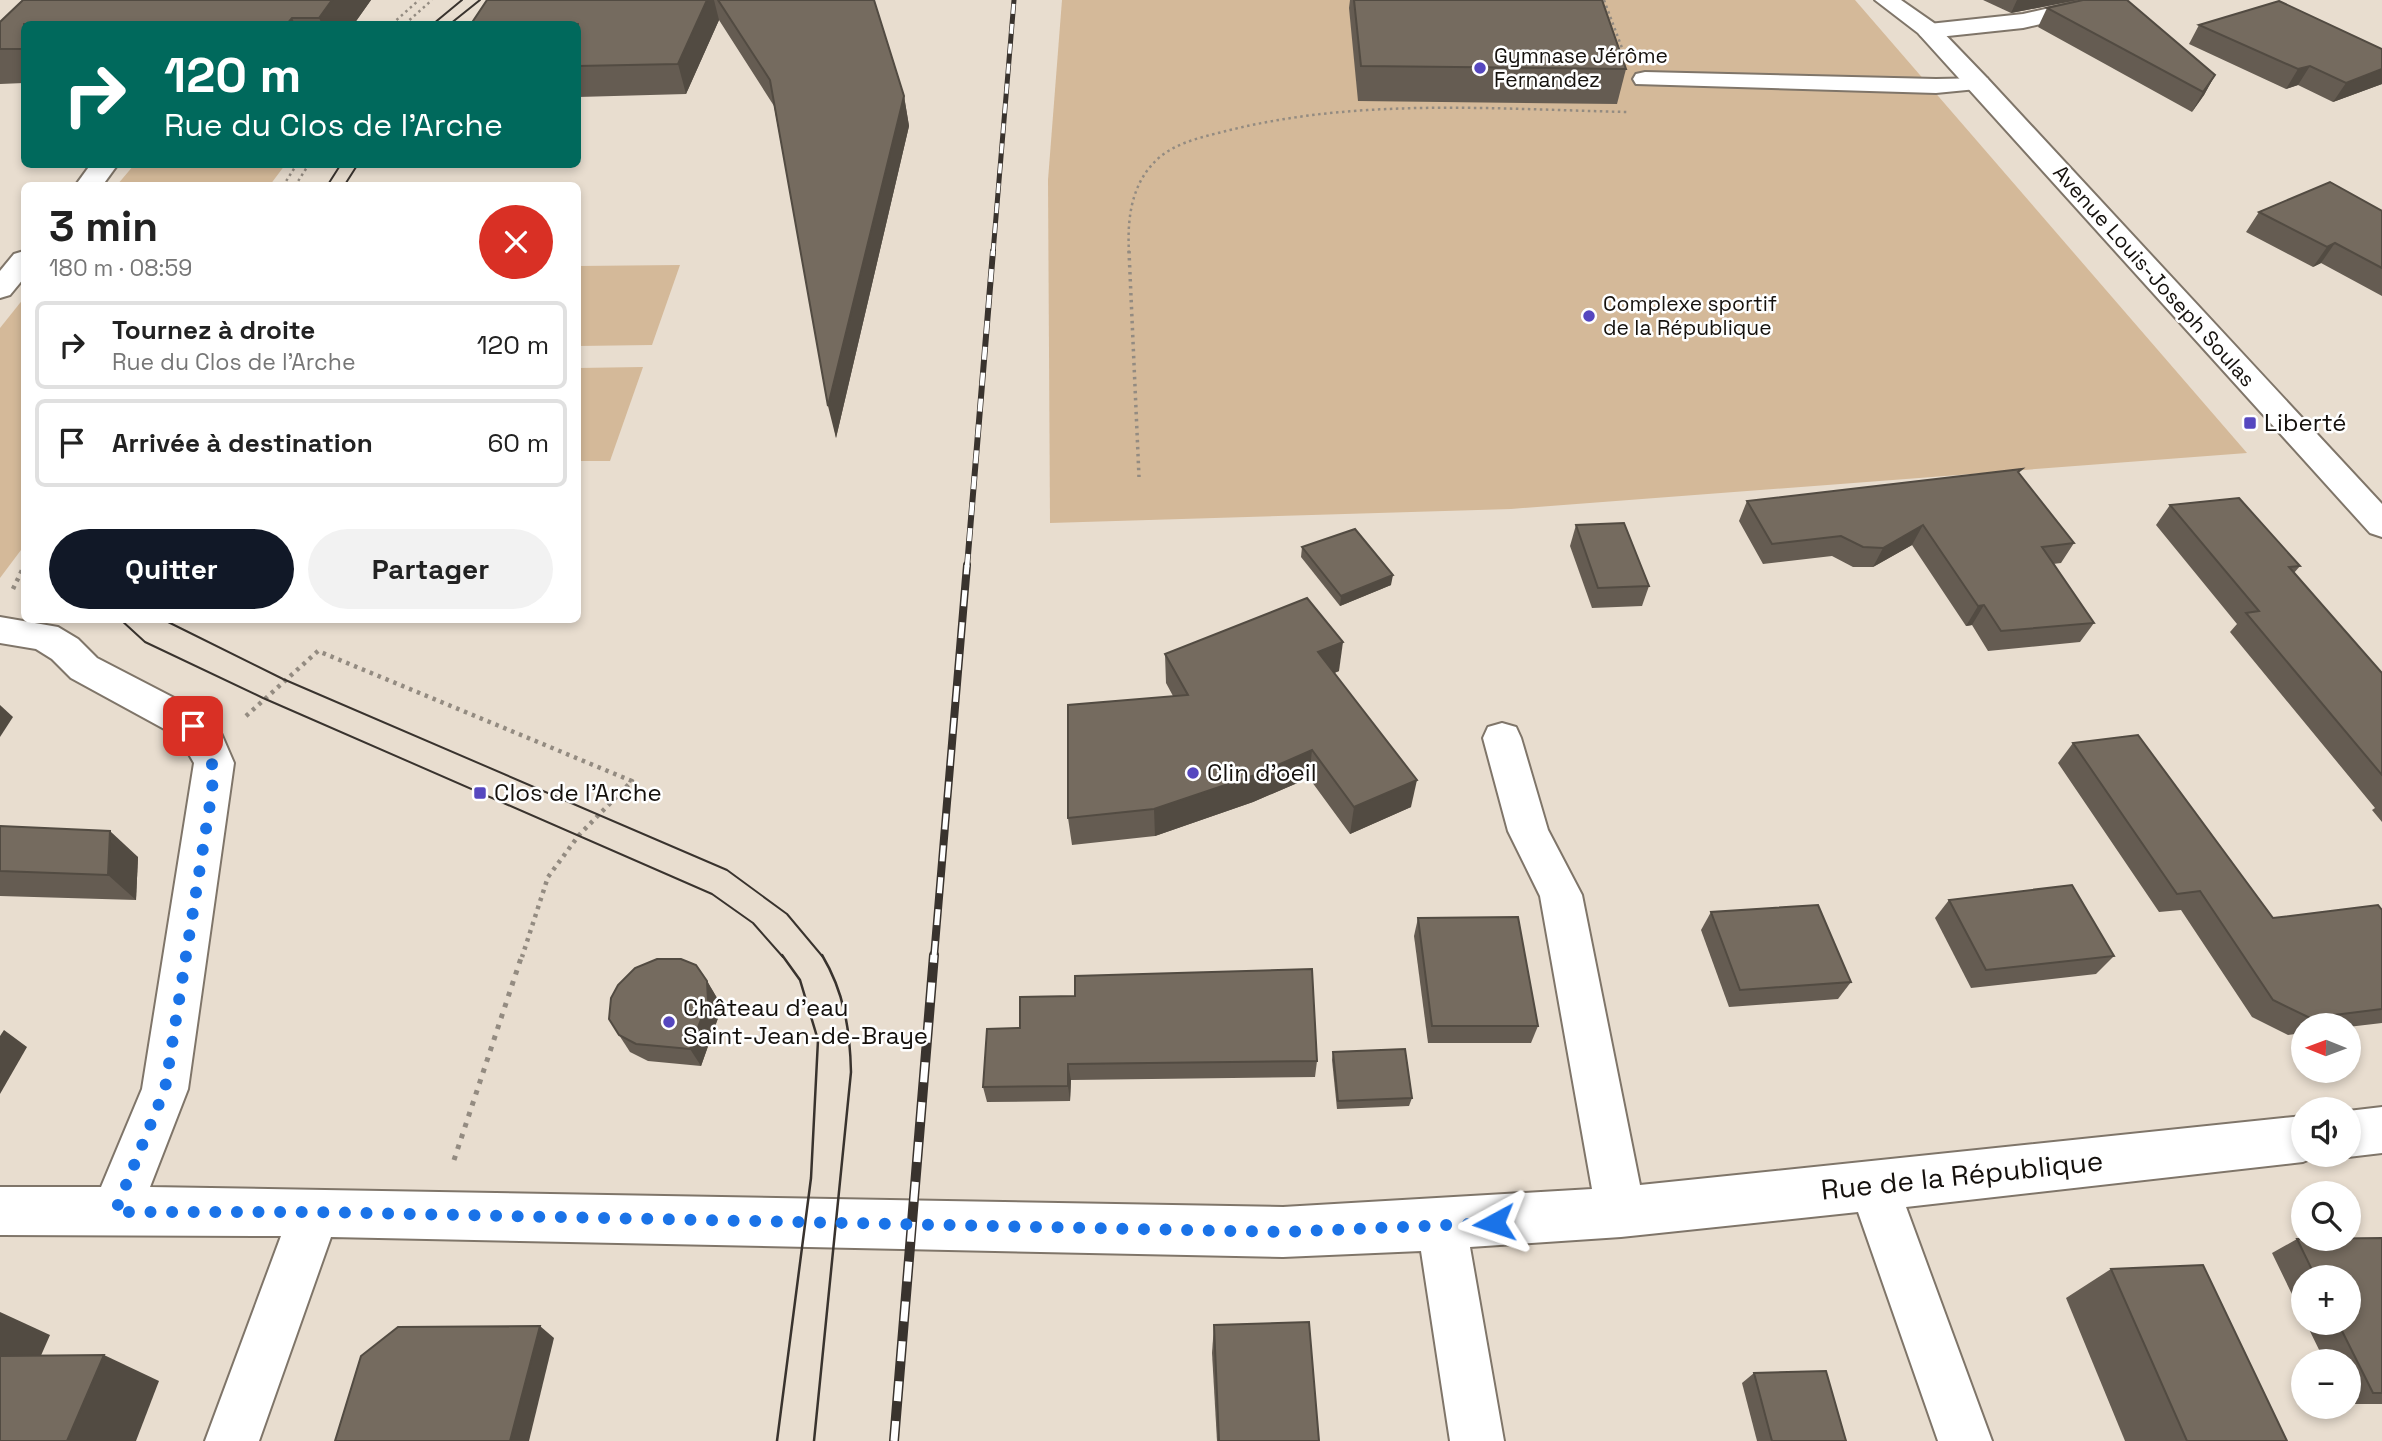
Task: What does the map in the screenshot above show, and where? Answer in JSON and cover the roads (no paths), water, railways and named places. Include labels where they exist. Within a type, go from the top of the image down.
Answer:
[{"type":"street","points":[[1886,0],[1928,30],[2023,21],[2115,0]]},
{"type":"street","points":[[1900,0],[1928,30]]},
{"type":"street","points":[[1911,0],[1928,30]]},
{"type":"street","name":"Avenue Louis-Joseph Soulas","points":[[1928,30],[2382,525]]},
{"type":"street","points":[[1645,79],[1936,86],[1978,83]]},
{"type":"street","points":[[91,182],[102,168]]},
{"type":"street","points":[[0,289],[21,264]]},
{"type":"street","points":[[0,629],[45,637],[65,649],[84,668],[193,726],[206,744],[214,763],[212,791],[165,1089],[115,1212]]},
{"type":"street","points":[[1502,738],[1528,831],[1561,895],[1622,1212]]},
{"type":"street","points":[[2361,1132],[2382,1130]]},
{"type":"street","name":"Rue de la République","points":[[0,1211],[315,1212],[1269,1232],[1443,1227],[1622,1212],[2291,1140]]},
{"type":"street","points":[[1873,1185],[1965,1441]]},
{"type":"street","points":[[232,1441],[315,1212]]},
{"type":"street","points":[[1443,1227],[1477,1441]]},
{"type":"tram line","points":[[437,21],[462,0]]},
{"type":"tram line","points":[[454,21],[480,0]]},
{"type":"tram line","points":[[330,182],[338,168]]},
{"type":"tram line","points":[[347,182],[355,168]]},
{"type":"tram line","points":[[124,623],[145,642],[263,698],[712,894],[753,923],[783,957]]},
{"type":"tram line","points":[[170,623],[283,679],[727,870],[787,914],[823,957]]},
{"type":"tram line","points":[[777,1441],[811,1178],[818,1040],[800,980],[782,955]]},
{"type":"tram line","points":[[814,1441],[851,1072],[849,1041],[841,997],[822,955]]},
{"type":"railway","points":[[993,253],[1014,0]]},
{"type":"railway","points":[[967,567],[993,251]]},
{"type":"railway","points":[[934,957],[967,565]]},
{"type":"railway","points":[[894,1441],[934,955]]},
{"type":"place","name":"Gymnase Jérôme Fernandez","points":[[1480,68]]},
{"type":"place","name":"Complexe sportif de la République","points":[[1589,316]]},
{"type":"place","name":"Liberté","points":[[2250,423]]},
{"type":"place","name":"Clin d'oeil","points":[[1193,773]]},
{"type":"place","name":"Clos de l'Arche","points":[[480,793]]},
{"type":"place","name":"Château d'eau Saint-Jean-de-Braye","points":[[669,1022]]}]
